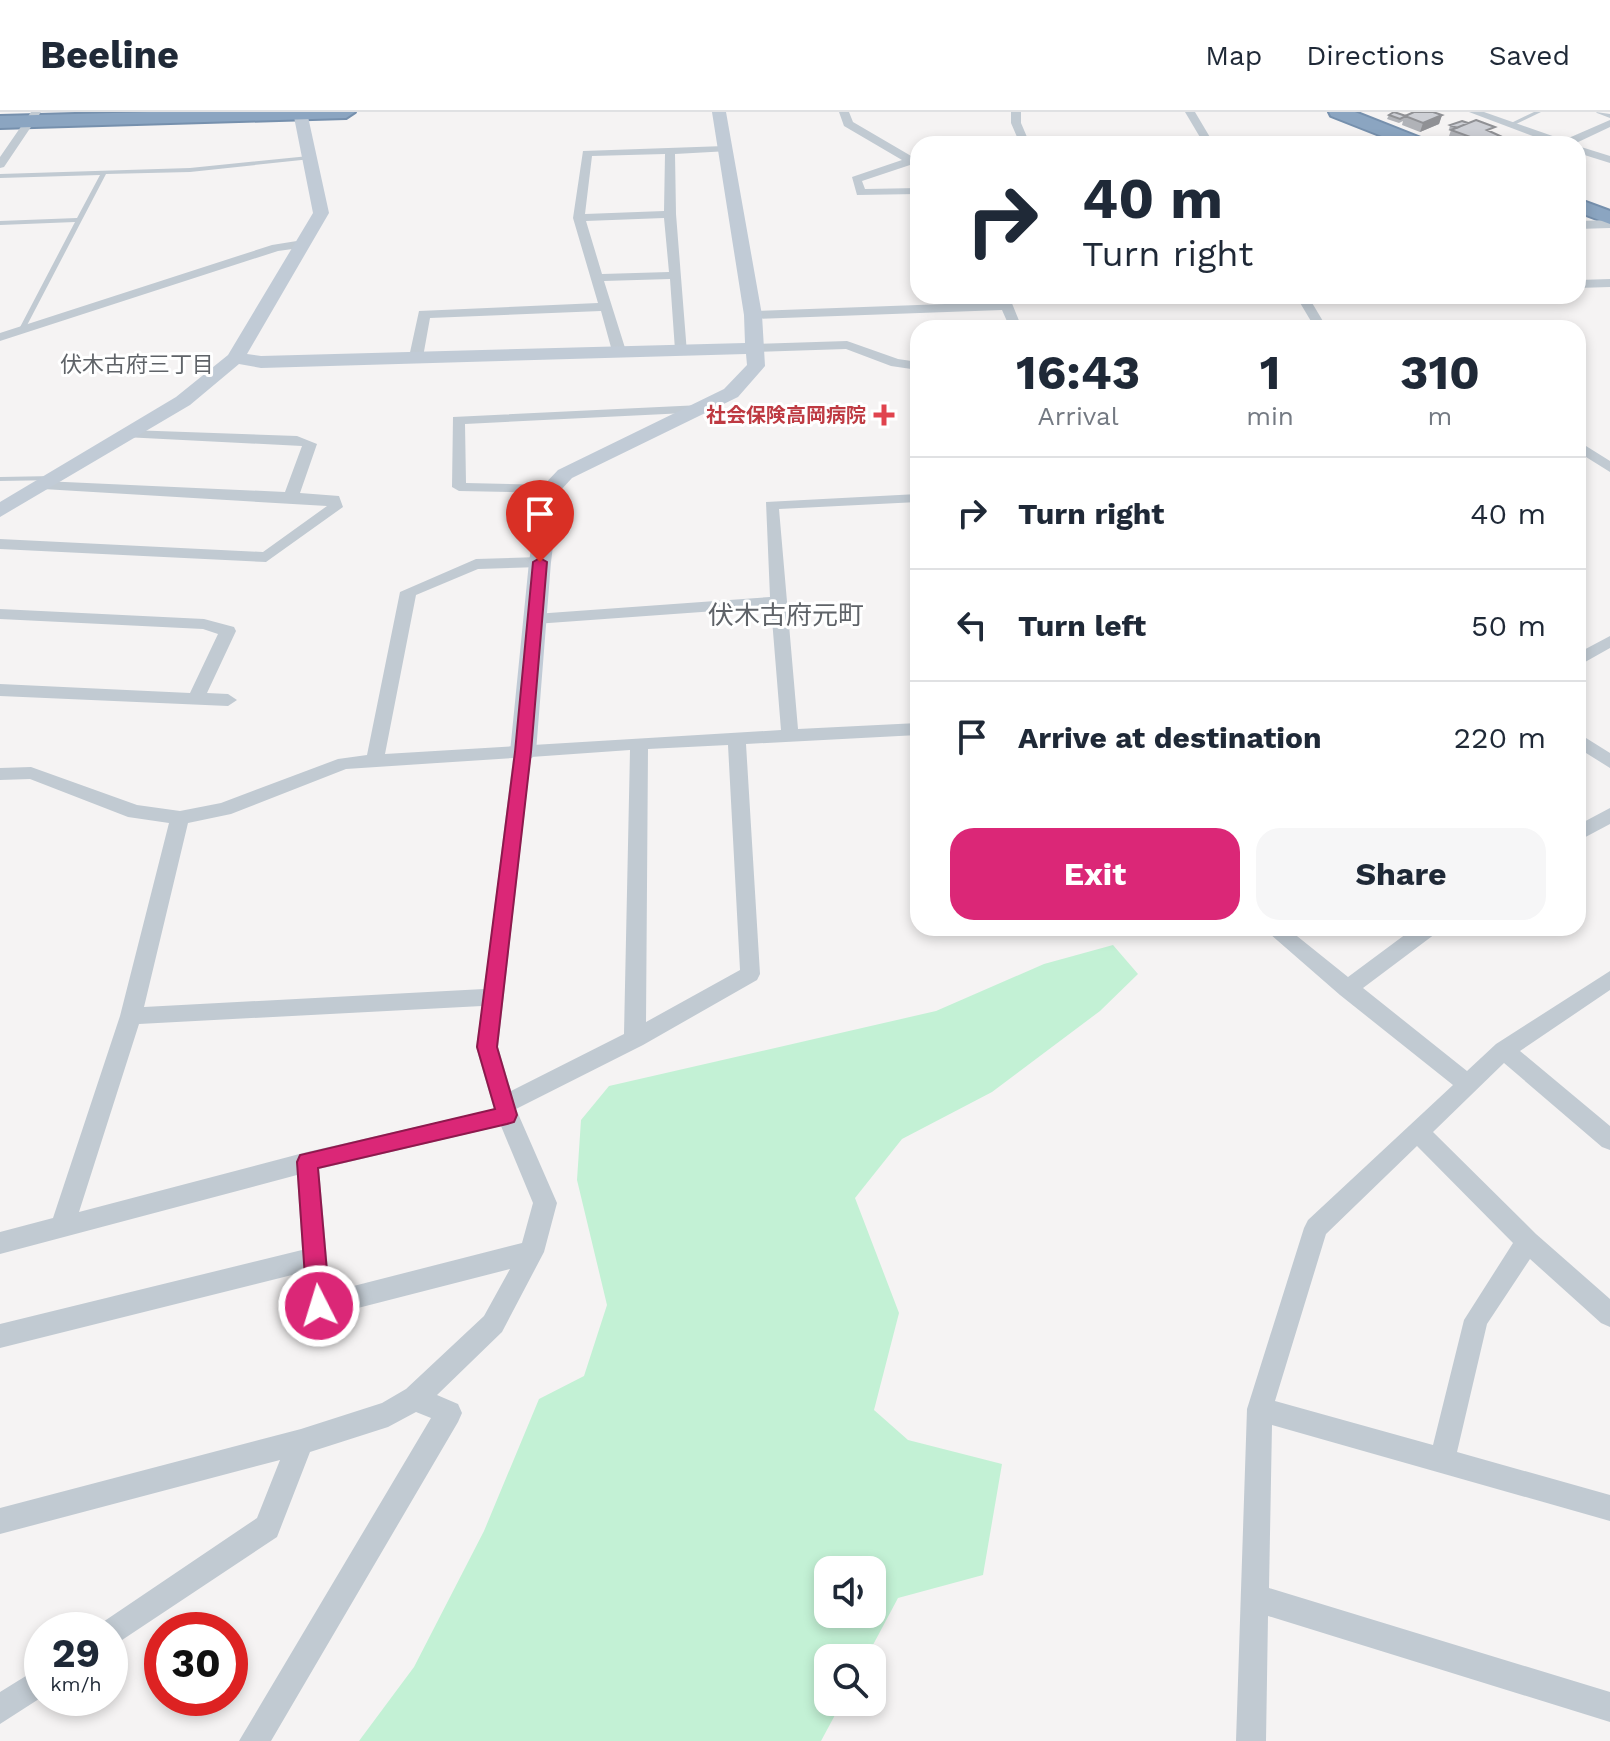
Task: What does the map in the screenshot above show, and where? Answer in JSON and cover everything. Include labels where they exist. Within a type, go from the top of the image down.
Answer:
[{"type":"highway","points":[[0,122],[33,117],[346,112]]},
{"type":"highway","points":[[1338,112],[1399,136]]},
{"type":"highway","points":[[1586,208],[1610,218]]},
{"type":"street","points":[[0,1521],[301,1442],[388,1414],[415,1398],[493,1324],[532,1252],[545,1203],[505,1110],[487,1047],[523,752],[540,562],[550,489],[565,474],[731,393],[756,366],[753,315],[719,112]]},
{"type":"street","points":[[844,112],[848,124],[910,160]]},
{"type":"street","points":[[1016,112],[1016,123],[1022,136]]},
{"type":"street","points":[[1190,112],[1204,136]]},
{"type":"street","points":[[1474,112],[1541,136]]},
{"type":"street","points":[[0,511],[183,401],[235,358],[321,213],[319,189],[300,113]]},
{"type":"street","points":[[0,165],[33,117]]},
{"type":"street","points":[[1582,136],[1610,123]]},
{"type":"street","points":[[619,351],[579,218],[587,153],[725,149]]},
{"type":"street","points":[[670,151],[670,214],[682,350]]},
{"type":"street","points":[[1586,152],[1610,160]]},
{"type":"street","points":[[910,164],[856,179],[861,193],[910,191]]},
{"type":"street","points":[[579,218],[670,214]]},
{"type":"street","points":[[1586,225],[1610,224]]},
{"type":"street","points":[[0,337],[276,248],[303,244]]},
{"type":"street","points":[[596,278],[676,275]]},
{"type":"street","points":[[1586,284],[1610,283]]},
{"type":"street","points":[[753,315],[950,304]]},
{"type":"street","points":[[416,357],[424,314],[605,307]]},
{"type":"street","points":[[235,358],[261,362],[847,345],[910,365]]},
{"type":"street","points":[[550,489],[459,487],[458,420],[701,409]]},
{"type":"street","points":[[129,434],[297,440],[310,444],[291,497]]},
{"type":"street","points":[[1586,451],[1610,468]]},
{"type":"street","points":[[0,544],[266,557],[335,507],[334,499],[49,481]]},
{"type":"street","points":[[790,737],[771,505],[910,498]]},
{"type":"street","points":[[375,761],[408,592],[476,564],[540,562]]},
{"type":"street","points":[[535,619],[779,601]]},
{"type":"street","points":[[0,614],[204,624],[228,631],[196,699]]},
{"type":"street","points":[[1586,650],[1610,641]]},
{"type":"street","points":[[0,690],[228,700]]},
{"type":"street","points":[[0,774],[31,773],[135,812],[180,818],[224,809],[344,763],[639,743],[910,730]]},
{"type":"street","points":[[0,1243],[505,1110],[750,974],[737,739]]},
{"type":"street","points":[[635,1039],[639,743]]},
{"type":"street","points":[[1586,745],[1610,762]]},
{"type":"street","points":[[1586,829],[1610,815]]},
{"type":"street","points":[[63,1224],[131,1016],[180,818]]},
{"type":"street","points":[[1283,936],[1468,1084]]},
{"type":"street","points":[[1347,989],[1417,936]]},
{"type":"street","points":[[1251,1741],[1260,1409],[1316,1228],[1504,1050],[1605,988]]},
{"type":"street","points":[[131,1016],[493,997]]},
{"type":"street","points":[[1504,1050],[1610,1140]]},
{"type":"street","points":[[1419,1133],[1528,1242],[1610,1315]]},
{"type":"street","points":[[307,1162],[319,1306],[532,1252]]},
{"type":"street","points":[[1442,1461],[1476,1320],[1528,1242]]},
{"type":"street","points":[[0,1336],[315,1258]]},
{"type":"street","points":[[254,1741],[449,1413],[415,1398]]},
{"type":"street","points":[[1260,1409],[1610,1508]]},
{"type":"street","points":[[128,1622],[267,1527],[301,1442]]},
{"type":"street","points":[[1255,1598],[1610,1707]]},
{"type":"street","points":[[0,1709],[24,1692]]},
{"type":"lane","points":[[1510,125],[1538,112]]},
{"type":"lane","points":[[1599,112],[1610,116]]},
{"type":"lane","points":[[0,176],[190,170],[309,158]]},
{"type":"lane","points":[[21,331],[104,173]]},
{"type":"lane","points":[[0,223],[77,220]]},
{"type":"lane","points":[[0,479],[49,481]]},
{"type":"green space","points":[[1113,945],[1138,974],[1100,1011],[992,1092],[902,1139],[855,1198],[899,1313],[874,1410],[908,1440],[1002,1464],[983,1575],[898,1598],[886,1620],[886,1556],[814,1556],[814,1628],[882,1628],[873,1644],[814,1644],[814,1716],[834,1716],[821,1741],[359,1741],[414,1667],[484,1531],[539,1399],[584,1376],[607,1305],[577,1180],[581,1120],[609,1086],[936,1011],[1044,964]]},
{"type":"building","points":[[1394,112],[1406,116],[1400,119],[1389,115]]},
{"type":"building","points":[[1414,112],[1442,115],[1423,123],[1405,116]]},
{"type":"building","points":[[1476,120],[1495,127],[1487,130],[1500,136],[1468,136],[1451,130]]},
{"type":"building","points":[[1462,121],[1468,123],[1457,128],[1450,125]]},
{"type":"place","name":"社会保険高岡病院","points":[[884,415]]},
{"type":"district","name":"伏木古府三丁目","points":[[137,364]]},
{"type":"district","name":"伏木古府元町","points":[[786,615]]},
{"type":"route","points":[[319,1306],[307,1162],[507,1115],[487,1047],[523,752],[540,562]]}]
